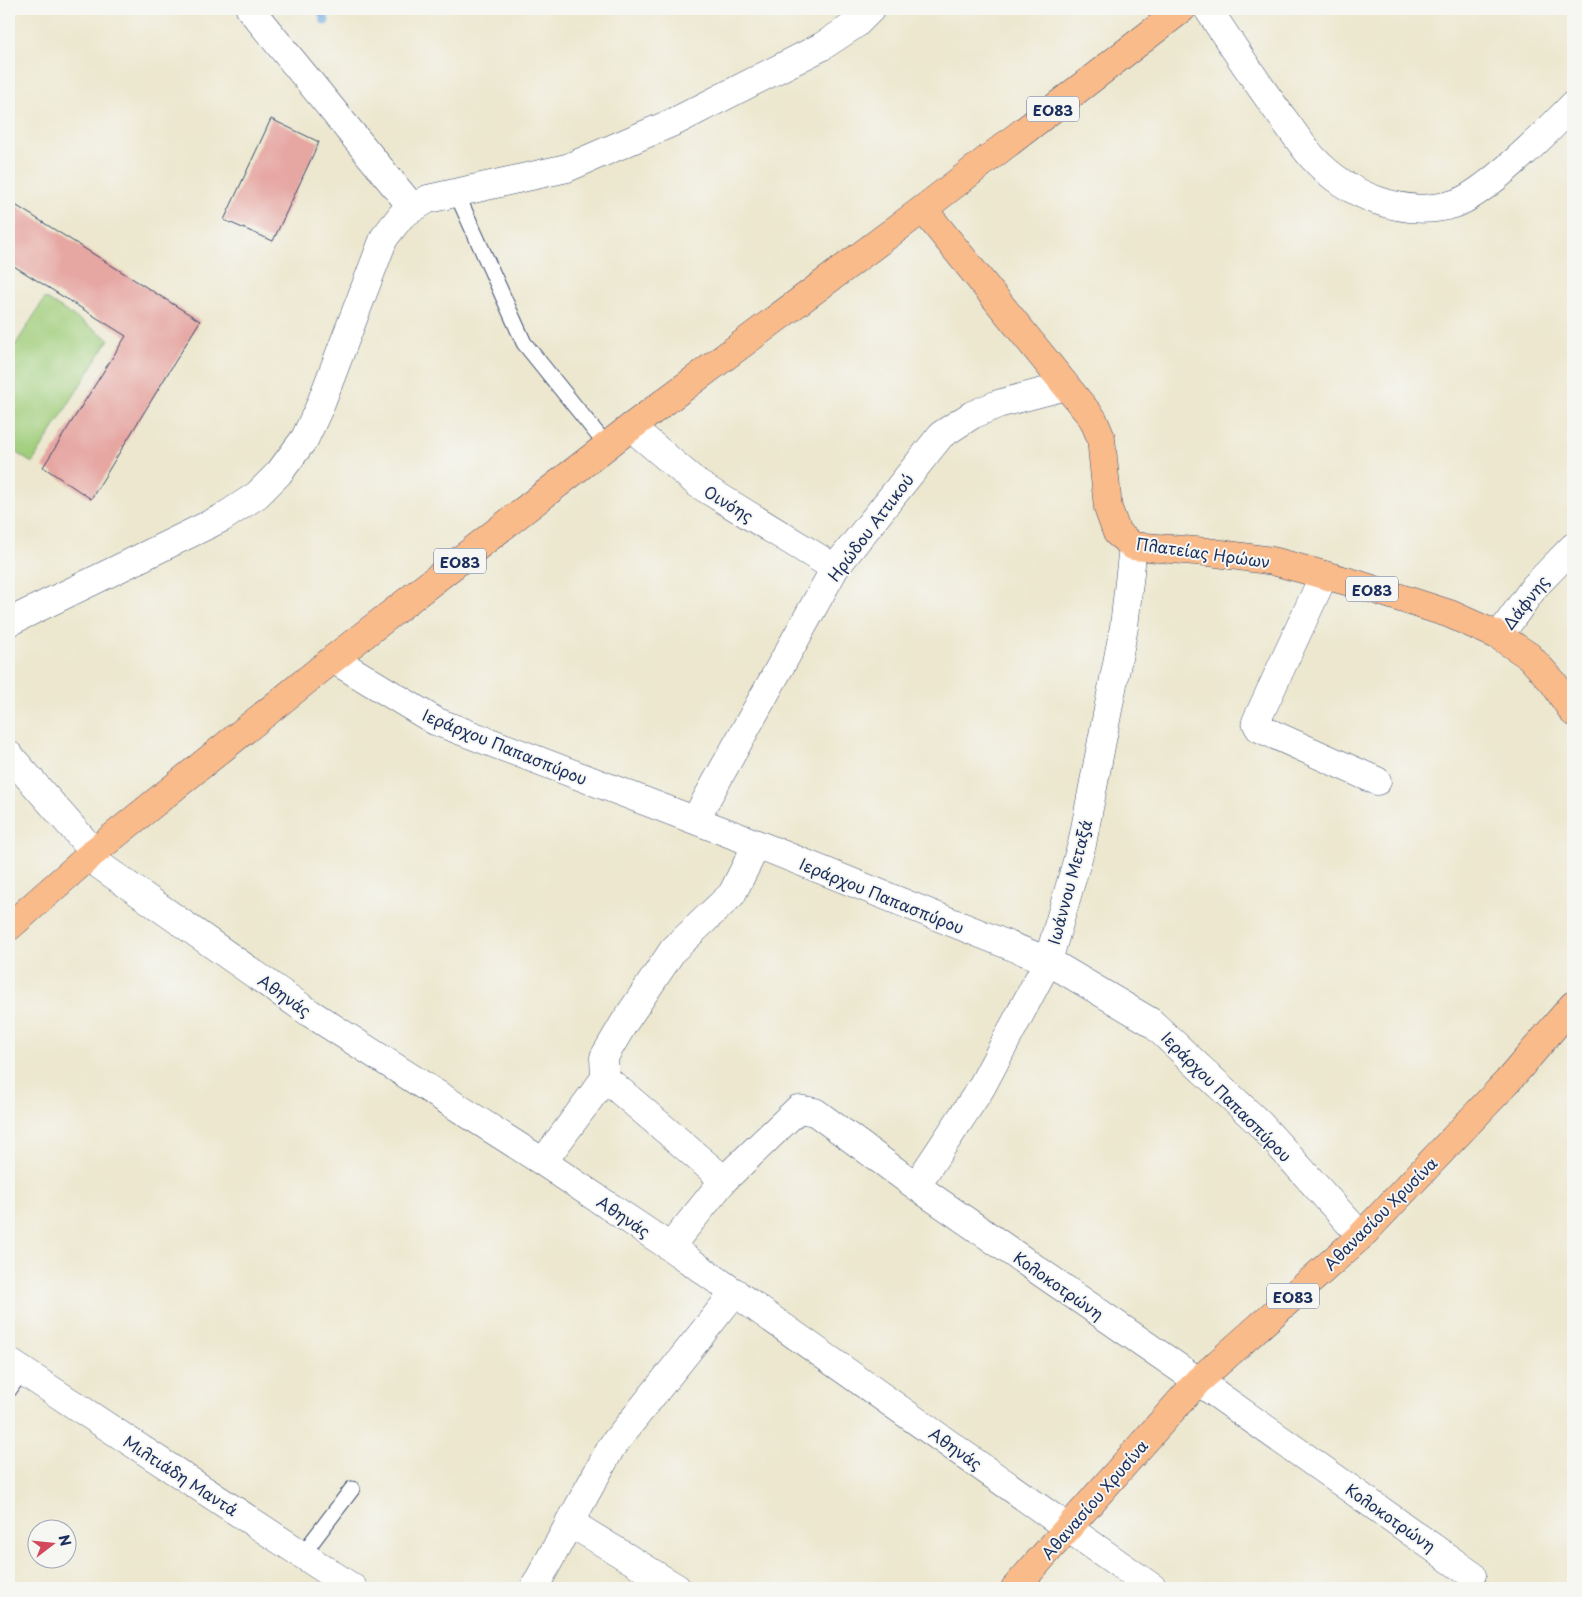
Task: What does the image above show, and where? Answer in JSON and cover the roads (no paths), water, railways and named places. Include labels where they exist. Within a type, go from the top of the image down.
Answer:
[{"type":"main road","name":"ΕΟ83","points":[[9,927],[91,854],[333,659],[631,427],[923,209],[1182,9]]},
{"type":"main road","name":"Πλατείας Ηρώων","points":[[923,209],[1093,419],[1101,438],[1108,508],[1117,533],[1133,546],[1208,552],[1273,561],[1450,614],[1499,636],[1530,656],[1553,682],[1573,712]]},
{"type":"main road","name":"Αθανασίου Χρυσίνα","points":[[1015,1588],[1198,1381],[1361,1236],[1506,1082],[1573,1005]]},
{"type":"street","points":[[250,9],[412,207]]},
{"type":"street","points":[[9,622],[222,518],[257,494],[279,473],[305,438],[319,408],[384,238],[394,223],[412,207],[428,198],[567,168],[633,140],[822,47],[856,24],[871,9]]},
{"type":"street","points":[[1208,9],[1257,84],[1313,159],[1344,184],[1365,197],[1403,207],[1431,208],[1455,203],[1481,189],[1572,110]]},
{"type":"street","name":"Ηρώδου Αττικού","points":[[694,820],[835,568],[942,434],[972,415],[998,404],[1066,386]]},
{"type":"street","name":"Οινόης","points":[[631,427],[698,484],[835,568]]},
{"type":"street","name":"Ιωάννου Μεταξά","points":[[916,1186],[981,1088],[1048,961],[1082,844],[1124,627],[1133,546]]},
{"type":"street","name":"Δάφνης","points":[[1499,636],[1535,586],[1573,547]]},
{"type":"street","points":[[1324,575],[1256,722],[1259,728],[1377,781]]},
{"type":"street","name":"Ιεράρχου Παπασπύρου","points":[[333,659],[436,721],[756,844],[1048,961],[1151,1022],[1259,1123],[1361,1236]]},
{"type":"street","name":"Αθηνάς","points":[[9,755],[91,854],[310,1013],[543,1162],[670,1247],[1153,1588]]},
{"type":"street","points":[[543,1162],[605,1078],[604,1057],[624,1023],[673,950],[732,894],[756,844]]},
{"type":"street","points":[[605,1078],[724,1180]]},
{"type":"street","name":"Κολοκοτρώνη","points":[[670,1247],[724,1180],[798,1109],[815,1112],[916,1186],[1198,1381],[1472,1575]]},
{"type":"street","points":[[534,1588],[612,1446],[734,1292]]},
{"type":"street","name":"Μιλτιάδη Μαντά","points":[[13,1375],[352,1588]]},
{"type":"street","points":[[569,1522],[677,1588]]},
{"type":"lane","points":[[456,192],[524,343],[607,446]]},
{"type":"lane","points":[[302,1555],[352,1489]]},
{"type":"waterway","points":[[321,9],[325,21]]}]
